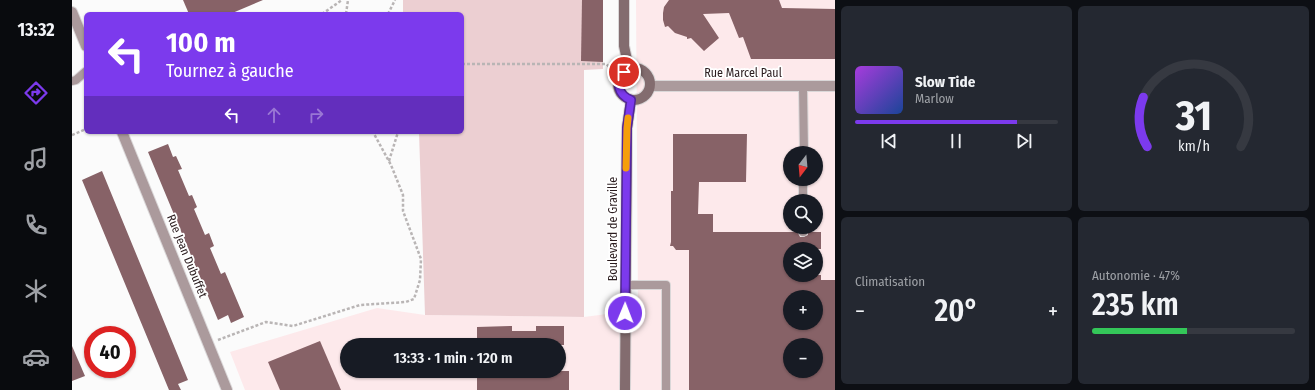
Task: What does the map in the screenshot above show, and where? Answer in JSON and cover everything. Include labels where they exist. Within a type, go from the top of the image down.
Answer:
[{"type":"street","points":[[624,0],[625,72],[619,80],[620,91],[622,95],[631,100],[642,99],[646,96],[651,86],[648,76],[640,69],[625,72]]},
{"type":"street","points":[[72,12],[84,41]]},
{"type":"street","name":"Rue Marcel Paul","points":[[651,86],[835,86]]},
{"type":"street","name":"Boulevard de Graville","points":[[624,388],[627,128],[631,100]]},
{"type":"street","name":"Rue Jean Dubuffet","points":[[123,134],[228,390]]},
{"type":"lane","points":[[72,75],[84,71]]},
{"type":"lane","points":[[72,81],[76,80],[84,72]]},
{"type":"lane","points":[[804,86],[804,146]]},
{"type":"lane","points":[[626,285],[666,285],[666,390]]},
{"type":"path","points":[[325,12],[342,0]]},
{"type":"path","points":[[346,12],[348,0]]},
{"type":"path","points":[[389,12],[395,0]]},
{"type":"path","points":[[464,64],[606,64],[625,72]]},
{"type":"path","points":[[72,135],[84,130]]},
{"type":"path","points":[[208,343],[266,322],[293,326],[360,305],[406,302],[414,299],[420,280],[421,259],[403,211],[403,195],[375,134]]},
{"type":"path","points":[[389,162],[397,134]]},
{"type":"shaded area","points":[[403,0],[603,0],[603,69],[584,70],[584,317],[425,315],[419,134],[464,134],[464,12],[403,12]]},
{"type":"shaded area","points":[[636,0],[835,0],[835,390],[245,390],[230,352],[377,308],[425,315],[584,317],[638,310]]},
{"type":"building","points":[[183,0],[263,0],[235,12],[188,12]]},
{"type":"building","points":[[582,0],[603,0],[603,62],[581,61]]},
{"type":"building","points":[[669,0],[779,0],[782,8],[835,9],[835,59],[751,59],[743,37],[739,38],[729,13],[703,14],[719,38],[704,51],[691,38],[687,39],[687,37],[675,33],[668,26],[665,27],[663,13],[664,7]]},
{"type":"building","points":[[673,134],[747,134],[746,182],[699,182],[698,214],[713,214],[713,232],[783,232],[783,234],[799,234],[800,237],[808,234],[821,234],[821,242],[783,242],[783,282],[823,282],[823,280],[835,280],[835,390],[689,390],[689,250],[676,250],[673,246],[670,246],[671,191],[673,191]]},
{"type":"building","points":[[168,144],[173,157],[176,156],[182,169],[178,170],[189,196],[192,195],[197,207],[194,209],[205,235],[209,233],[214,246],[210,248],[221,274],[225,272],[244,317],[231,323],[228,315],[218,320],[148,152]]},
{"type":"building","points":[[102,171],[188,380],[178,384],[181,390],[169,390],[82,180]]},
{"type":"building","points":[[512,326],[512,331],[536,331],[536,326],[564,326],[564,338],[477,338],[477,327]]},
{"type":"building","points":[[320,341],[341,390],[280,390],[268,362]]},
{"type":"building","points":[[72,346],[84,376],[72,381]]},
{"type":"building","points":[[566,371],[569,371],[569,390],[477,390],[477,378],[566,378]]},
{"type":"slow traffic","points":[[626,168],[628,118]]},
{"type":"route","points":[[624,72],[619,80],[618,86],[622,95],[631,100],[627,128],[625,313]]}]
